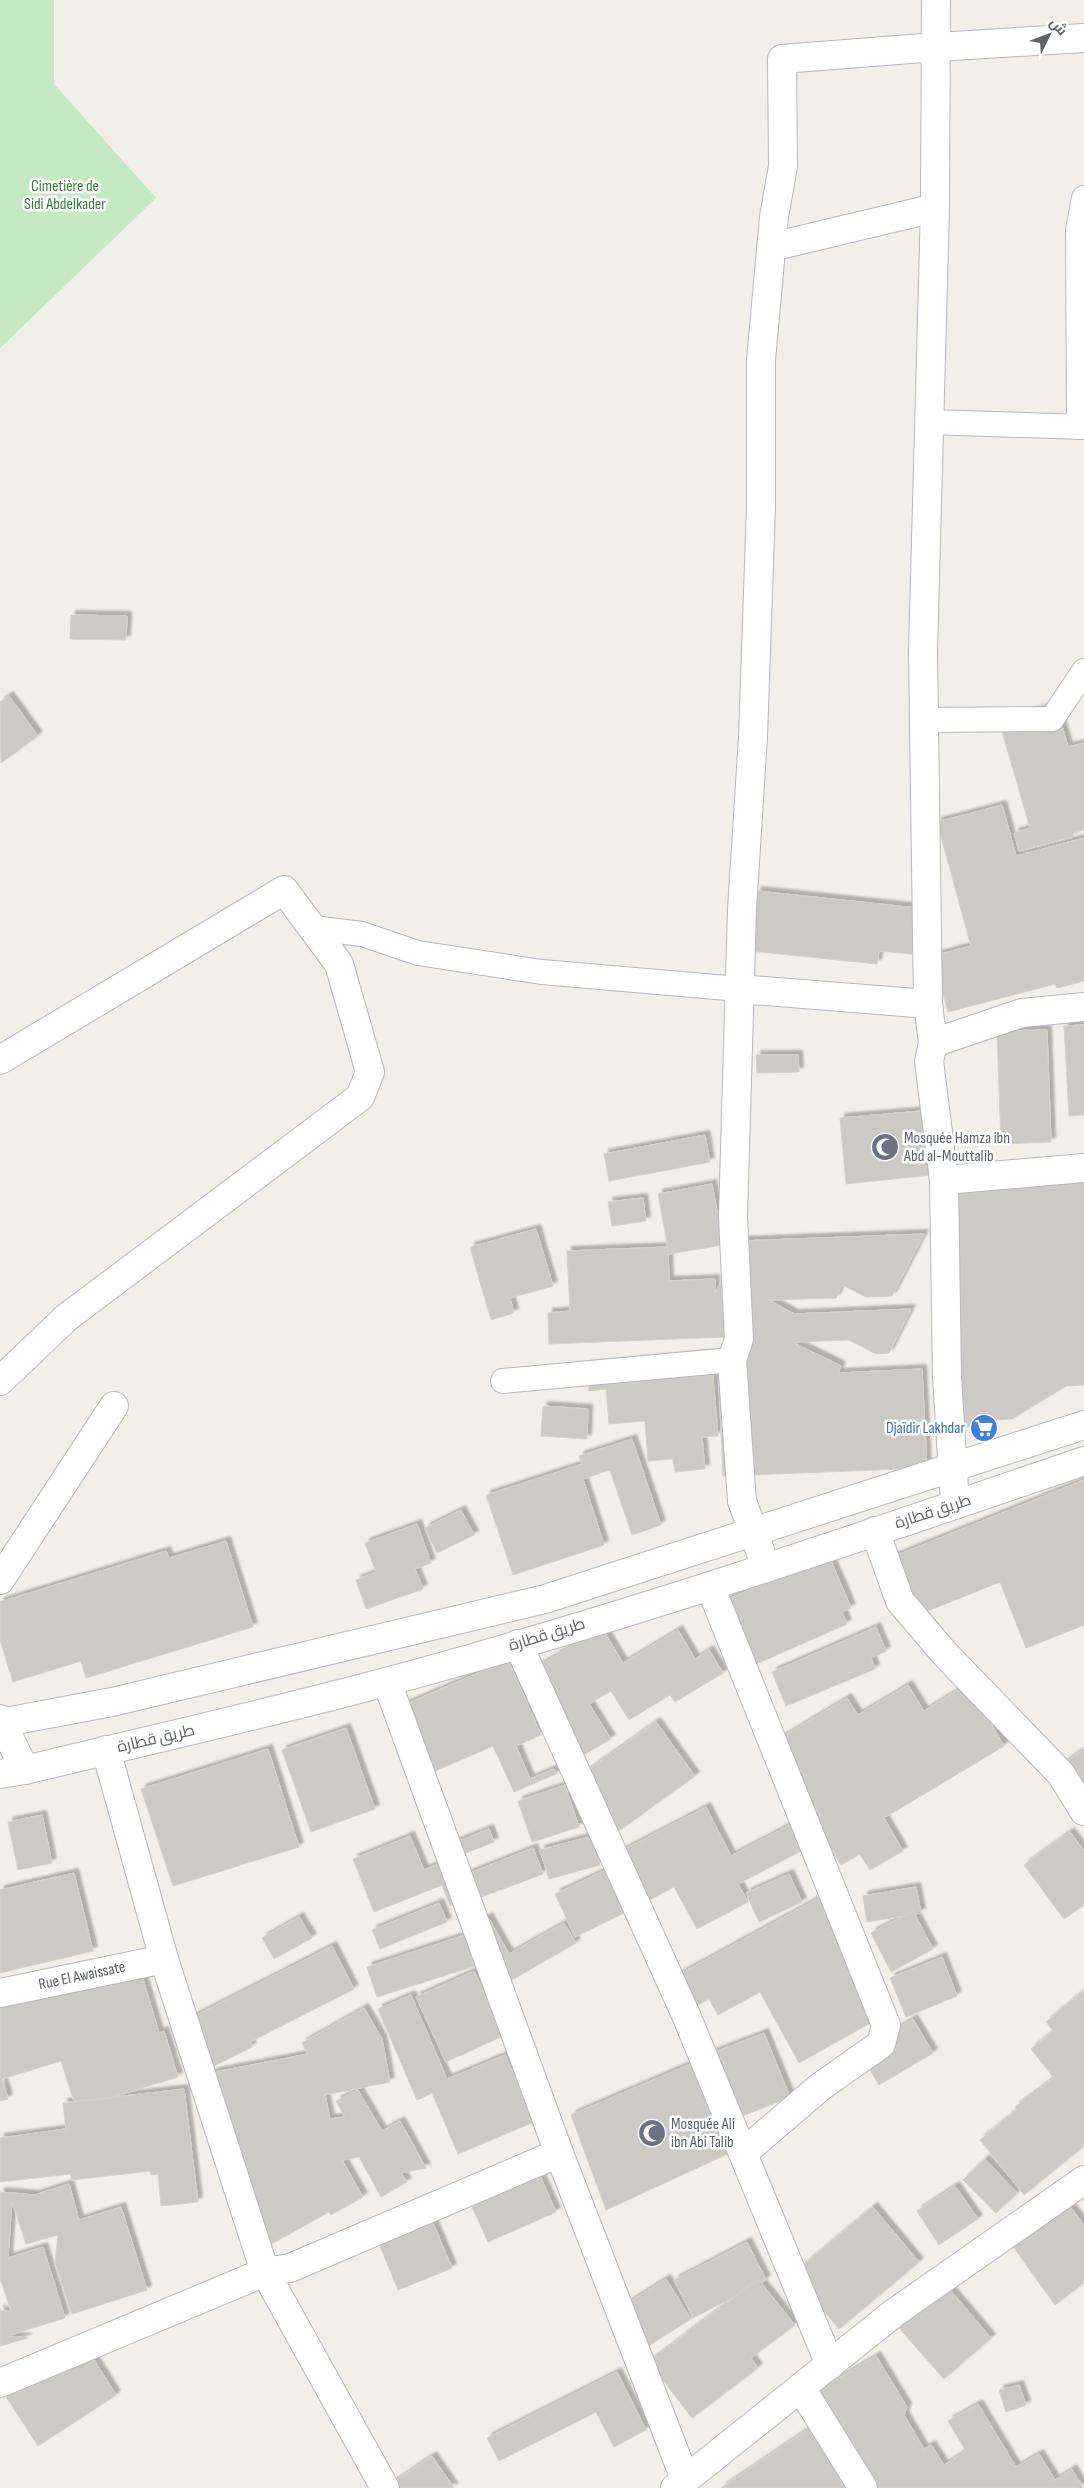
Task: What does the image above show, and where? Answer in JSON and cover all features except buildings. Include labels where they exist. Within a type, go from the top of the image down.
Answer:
[{"type":"street","points":[[936,0],[935,208],[924,720],[928,1004],[933,1044],[929,1061],[944,1180],[947,1377],[956,1505]]},
{"type":"street","points":[[766,1567],[742,1501],[732,1360],[739,1339],[733,1217],[739,989],[754,728],[761,506],[761,360],[772,247],[783,166],[782,59],[936,46],[1084,38]]},
{"type":"street","points":[[930,422],[1082,427],[1078,235],[1084,198]]},
{"type":"street","points":[[772,247],[935,208]]},
{"type":"street","points":[[924,720],[1052,719],[1084,670]]},
{"type":"street","points":[[0,1060],[284,890],[339,964],[370,1072],[360,1097],[66,1318],[0,1381]]},
{"type":"street","points":[[313,928],[362,934],[418,954],[542,972],[928,1004]]},
{"type":"street","points":[[933,1044],[1022,1013],[1084,1007]]},
{"type":"street","points":[[944,1180],[1084,1168]]},
{"type":"street","points":[[503,1381],[732,1360]]},
{"type":"street","points":[[0,1580],[114,1406]]},
{"type":"street","points":[[12,1772],[1,1722],[112,1702],[545,1599],[953,1469],[1084,1425]]},
{"type":"street","name":"طريق قطارة","points":[[12,1772],[191,1732],[387,1682],[518,1644],[710,1586],[1084,1461]]},
{"type":"street","points":[[875,1531],[900,1601],[945,1654],[1061,1774],[1084,1812]]},
{"type":"street","points":[[710,1586],[886,2025],[881,2044],[820,2086],[743,2153]]},
{"type":"street","points":[[518,1644],[686,2015],[830,2365]]},
{"type":"street","points":[[387,1682],[680,2484],[894,2313],[1080,2190]]},
{"type":"street","points":[[106,1750],[164,1959],[265,2272],[385,2488]]},
{"type":"street","name":"Rue El Awaissate","points":[[0,1993],[164,1959]]},
{"type":"street","points":[[0,2384],[265,2272],[290,2268],[559,2153]]},
{"type":"street","points":[[800,2388],[863,2488]]},
{"type":"green space","name":"Cimetière de Sidi Abdelkader","points":[[0,0],[54,0],[54,84],[156,198],[0,348]]},
{"type":"place","name":"Mosquée Hamza ibn Abd al-Mouttalib","points":[[885,1147]]},
{"type":"place","name":"Djaïdir Lakhdar","points":[[984,1428]]},
{"type":"place","name":"Mosquée Ali ibn Abi Talib","points":[[652,2133]]}]
